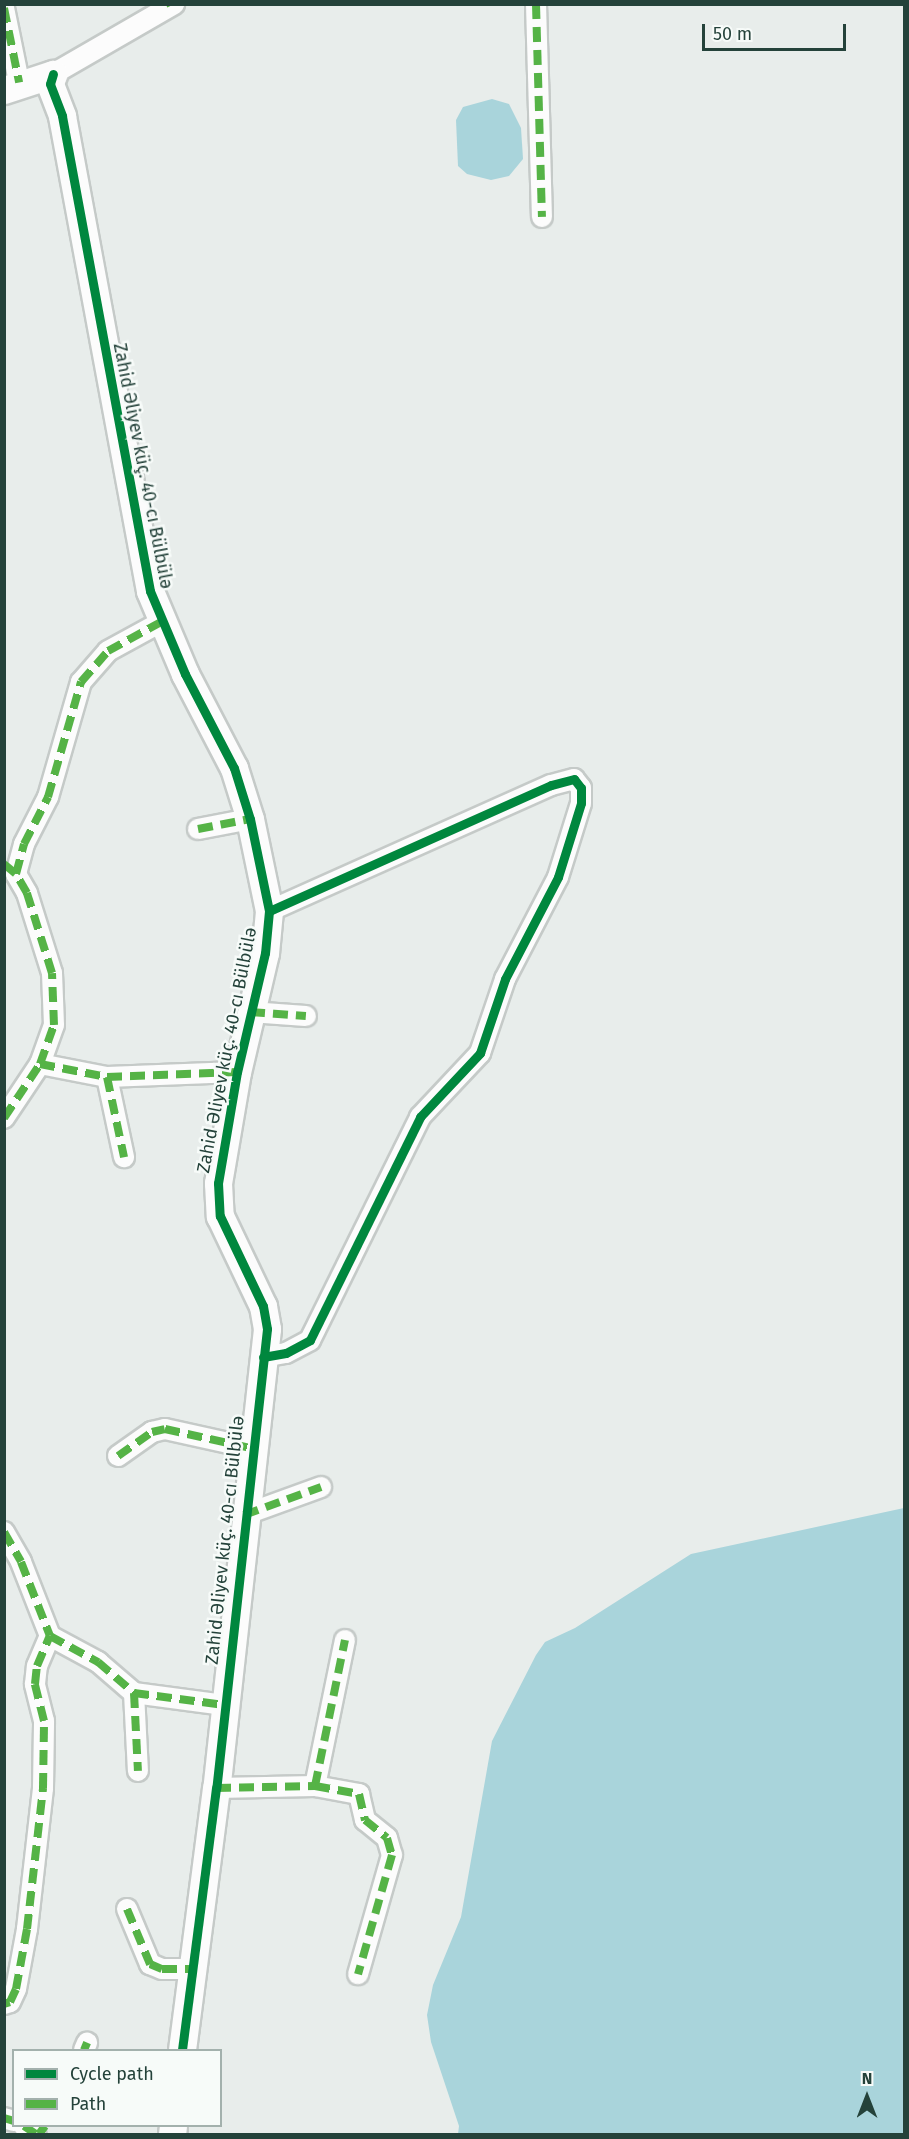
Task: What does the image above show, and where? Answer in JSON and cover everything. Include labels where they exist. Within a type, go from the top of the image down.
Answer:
[{"type":"street","points":[[536,4],[542,217]]},
{"type":"street","points":[[4,8],[12,86],[53,74],[172,5]]},
{"type":"street","name":"Zahid Əliyev küç. 40-cı Bülbülə","points":[[53,74],[50,84],[62,116],[142,559],[161,622],[234,768],[250,819],[269,911],[265,953],[237,1072],[217,1199],[228,1238],[263,1306],[267,1329],[251,1448],[216,1788],[182,2049]]},
{"type":"street","points":[[4,1118],[39,1064],[54,1026],[55,1000],[36,921],[10,869],[48,797],[81,682],[108,651],[161,622]]},
{"type":"street","points":[[263,1357],[286,1353],[310,1340],[420,1117],[480,1053],[505,979],[558,877],[581,803],[581,788],[574,779],[551,785],[269,911]]},
{"type":"street","points":[[198,829],[250,819]]},
{"type":"street","points":[[250,1012],[306,1016]]},
{"type":"street","points":[[39,1064],[107,1077],[237,1072]]},
{"type":"street","points":[[107,1077],[124,1157]]},
{"type":"street","points":[[118,1456],[152,1432],[165,1429],[251,1448]]},
{"type":"street","points":[[244,1515],[321,1487]]},
{"type":"street","points":[[4,1532],[21,1562],[50,1636],[98,1662],[134,1693],[224,1705]]},
{"type":"street","points":[[4,2004],[10,2002],[16,1989],[27,1929],[43,1788],[44,1721],[35,1684],[37,1666],[50,1636]]},
{"type":"street","points":[[315,1786],[345,1640]]},
{"type":"street","points":[[134,1693],[138,1771]]},
{"type":"street","points":[[216,1788],[315,1786],[359,1794],[365,1820],[387,1838],[391,1846],[389,1868],[357,1974]]},
{"type":"street","points":[[127,1910],[150,1964],[162,1969],[192,1969]]},
{"type":"water","points":[[492,99],[509,104],[521,128],[523,159],[509,176],[491,180],[467,174],[458,166],[456,120],[463,107]]},
{"type":"water","points":[[904,1508],[904,2134],[458,2134],[459,2126],[431,2042],[427,2015],[433,1985],[461,1917],[492,1741],[545,1642],[575,1628],[691,1554]]},
{"type":"marked path","points":[[536,4],[542,217]]},
{"type":"marked path","points":[[4,8],[19,82]]},
{"type":"marked path","points":[[4,1118],[40,1064],[54,1025],[52,973],[27,893],[16,874],[24,844],[48,797],[81,682],[108,651],[161,622]]},
{"type":"marked path","points":[[198,829],[250,819]]},
{"type":"marked path","points":[[4,864],[16,874]]},
{"type":"marked path","points":[[250,1012],[306,1016]]},
{"type":"marked path","points":[[40,1064],[107,1077],[237,1072]]},
{"type":"marked path","points":[[107,1077],[124,1157]]},
{"type":"marked path","points":[[118,1456],[152,1432],[165,1429],[251,1448]]},
{"type":"marked path","points":[[244,1515],[321,1487]]},
{"type":"marked path","points":[[4,1532],[21,1562],[50,1636],[98,1662],[134,1693],[224,1705]]},
{"type":"marked path","points":[[4,2004],[10,2002],[16,1989],[27,1929],[43,1788],[44,1721],[35,1684],[37,1666],[50,1636]]},
{"type":"marked path","points":[[315,1786],[345,1640]]},
{"type":"marked path","points":[[134,1693],[138,1771]]},
{"type":"marked path","points":[[216,1788],[315,1786],[359,1794],[365,1820],[387,1838],[392,1855],[358,1974]]},
{"type":"marked path","points":[[127,1909],[150,1964],[162,1969],[192,1969]]},
{"type":"marked path","points":[[84,2049],[87,2043]]},
{"type":"marked path","points":[[4,2118],[12,2120]]},
{"type":"marked path","points":[[26,2127],[36,2134]]},
{"type":"marked path","points":[[39,2134],[44,2127]]},
{"type":"cycle path","points":[[53,74],[50,84],[62,116],[150,591],[185,674],[234,768],[250,819],[269,911],[265,953],[237,1072],[218,1183],[220,1216],[263,1306],[267,1329],[216,1788],[182,2049]]},
{"type":"cycle path","points":[[263,1357],[286,1353],[310,1340],[420,1117],[480,1053],[505,979],[558,877],[581,803],[581,788],[574,779],[551,785],[269,911]]}]
